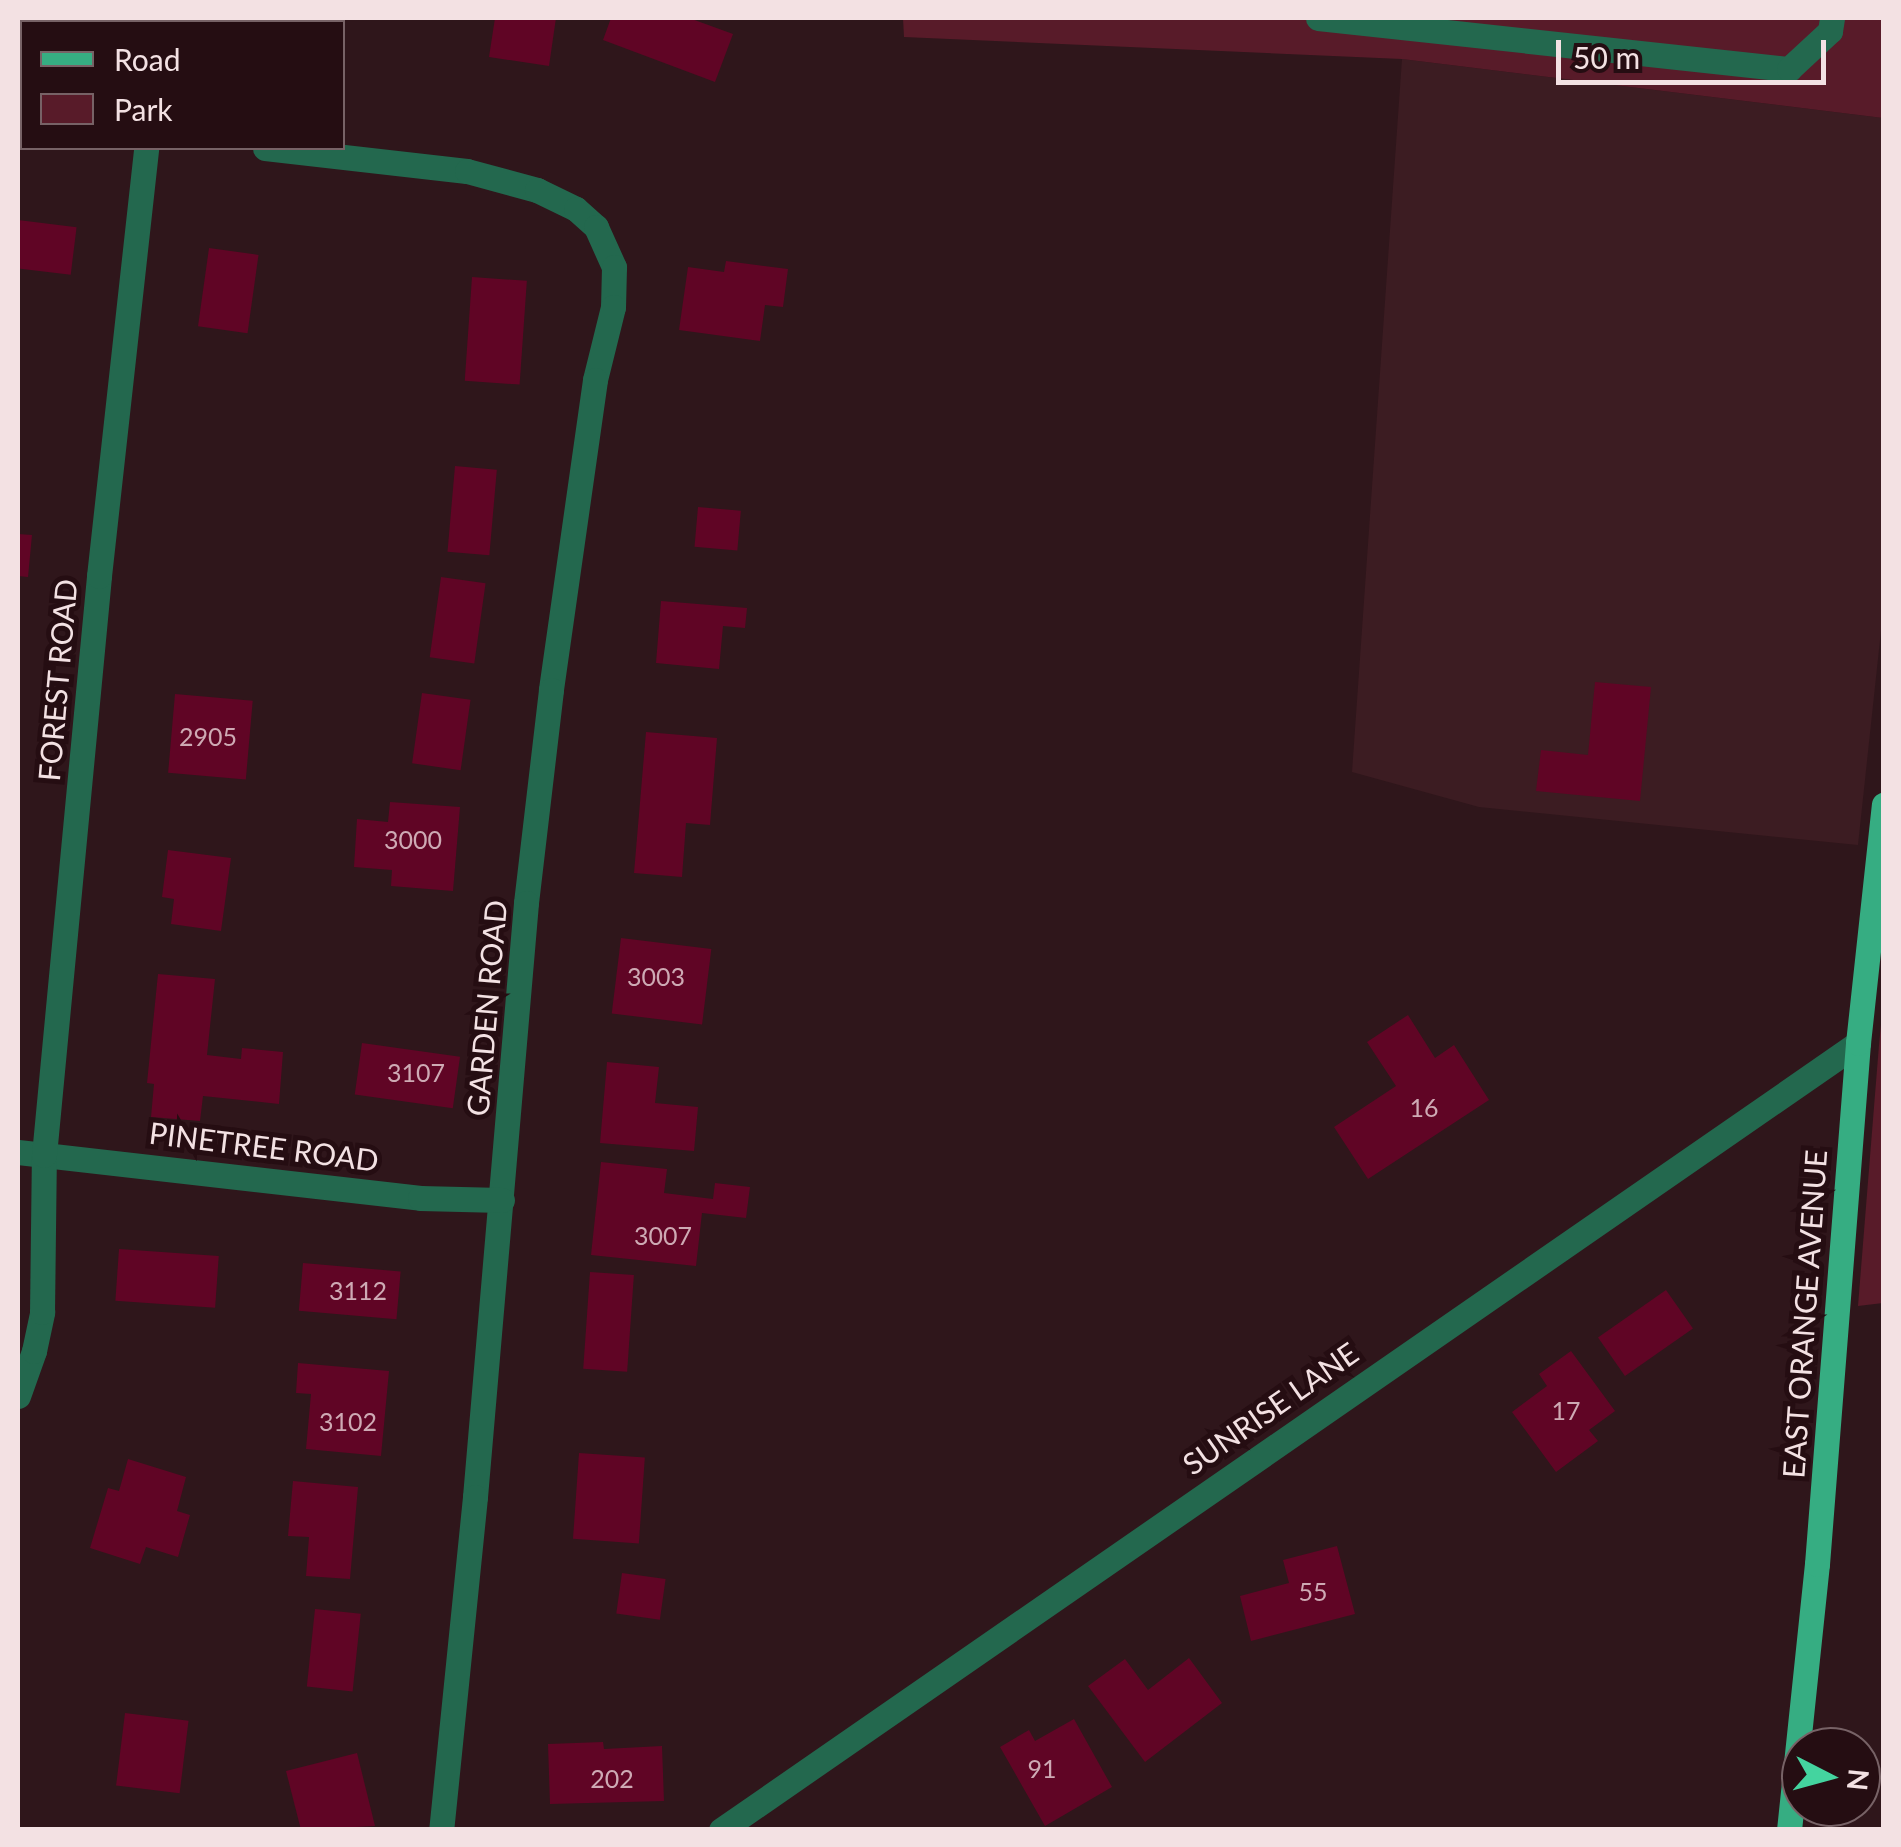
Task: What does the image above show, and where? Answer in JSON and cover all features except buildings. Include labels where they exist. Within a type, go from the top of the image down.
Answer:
[{"type":"main road","name":"EAST ORANGE AVENUE","points":[[1788,1830],[1818,1564],[1858,1043],[1884,804]]},
{"type":"street","points":[[1318,18],[1363,19],[1790,69],[1830,31],[1832,18]]},
{"type":"street","name":"FOREST ROAD","points":[[18,1396],[34,1351],[42,1312],[44,1155],[97,596],[146,150]]},
{"type":"street","name":"GARDEN ROAD","points":[[283,150],[467,171],[538,190],[576,209],[596,227],[614,267],[612,306],[595,380],[551,690],[526,902],[502,1200],[441,1830]]},
{"type":"street","name":"SUNRISE LANE","points":[[721,1830],[1858,1043]]},
{"type":"street","name":"PINETREE ROAD","points":[[18,1152],[420,1198],[502,1200]]},
{"type":"shaded area","points":[[1402,59],[1883,118],[1884,603],[1858,845],[1479,807],[1352,772]]},
{"type":"green space","points":[[903,18],[1883,18],[1883,118],[1402,59],[904,37]]},
{"type":"green space","points":[[1883,1004],[1883,1303],[1858,1306],[1879,1045]]}]
